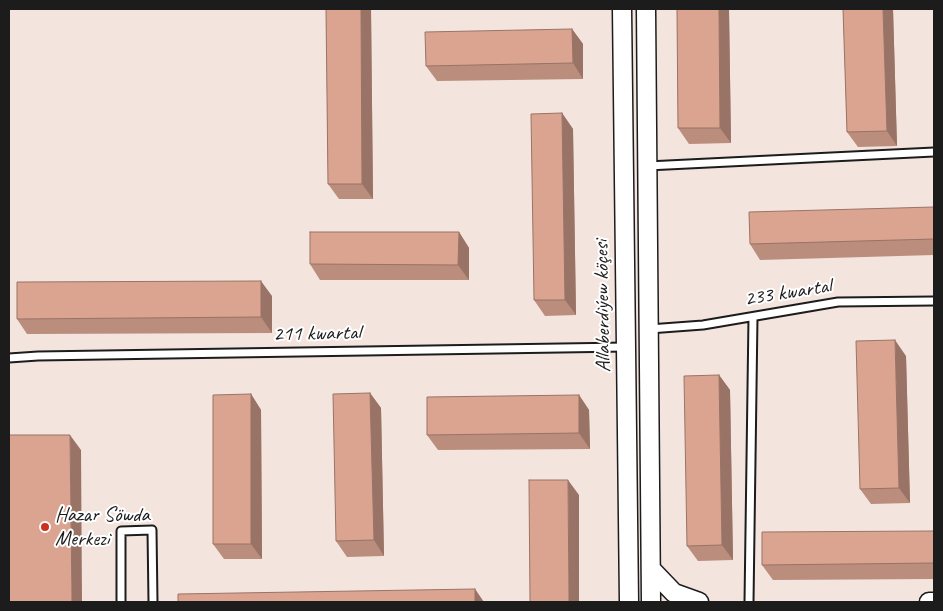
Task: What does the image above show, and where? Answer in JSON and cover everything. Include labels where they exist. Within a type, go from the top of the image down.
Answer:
[{"type":"street","name":"Allaberdiýew köçesi","points":[[622,9],[629,602]]},
{"type":"street","points":[[646,9],[651,602]]},
{"type":"street","points":[[651,570],[674,593],[698,602]]},
{"type":"street","points":[[929,602],[934,602]]},
{"type":"lane","points":[[647,166],[934,152]]},
{"type":"lane","name":"233 kwartal","points":[[648,329],[703,325],[838,302],[934,301]]},
{"type":"lane","points":[[748,602],[754,317]]},
{"type":"lane","name":"211 kwartal","points":[[9,358],[626,347]]},
{"type":"lane","points":[[121,602],[121,531],[152,530],[152,602]]},
{"type":"building","points":[[326,9],[361,9],[362,184],[328,184]]},
{"type":"building","points":[[677,9],[719,9],[720,128],[678,128]]},
{"type":"building","points":[[843,9],[883,9],[887,131],[847,132]]},
{"type":"building","points":[[572,29],[573,63],[426,66],[425,32]]},
{"type":"building","points":[[562,113],[565,300],[534,300],[531,114]]},
{"type":"building","points":[[934,207],[934,239],[750,244],[749,212]]},
{"type":"building","points":[[310,232],[459,232],[458,265],[310,264]]},
{"type":"building","points":[[261,281],[261,317],[17,319],[17,282]]},
{"type":"building","points":[[895,340],[899,488],[860,489],[856,341]]},
{"type":"building","points":[[719,375],[722,545],[687,546],[684,376]]},
{"type":"building","points":[[370,393],[374,540],[336,541],[333,394]]},
{"type":"building","points":[[251,394],[251,544],[213,544],[213,395]]},
{"type":"building","points":[[579,395],[579,433],[427,435],[427,397]]},
{"type":"building","name":"Hazar Söwda Merkezi","points":[[9,435],[70,435],[72,602],[9,602]]},
{"type":"building","points":[[529,480],[568,480],[569,602],[530,602]]},
{"type":"building","points":[[934,531],[934,563],[762,565],[762,532]]},
{"type":"building","points":[[475,589],[475,602],[178,602],[178,594]]},
{"type":"place","name":"Hazar Söwda Merkezi","points":[[45,527]]}]
